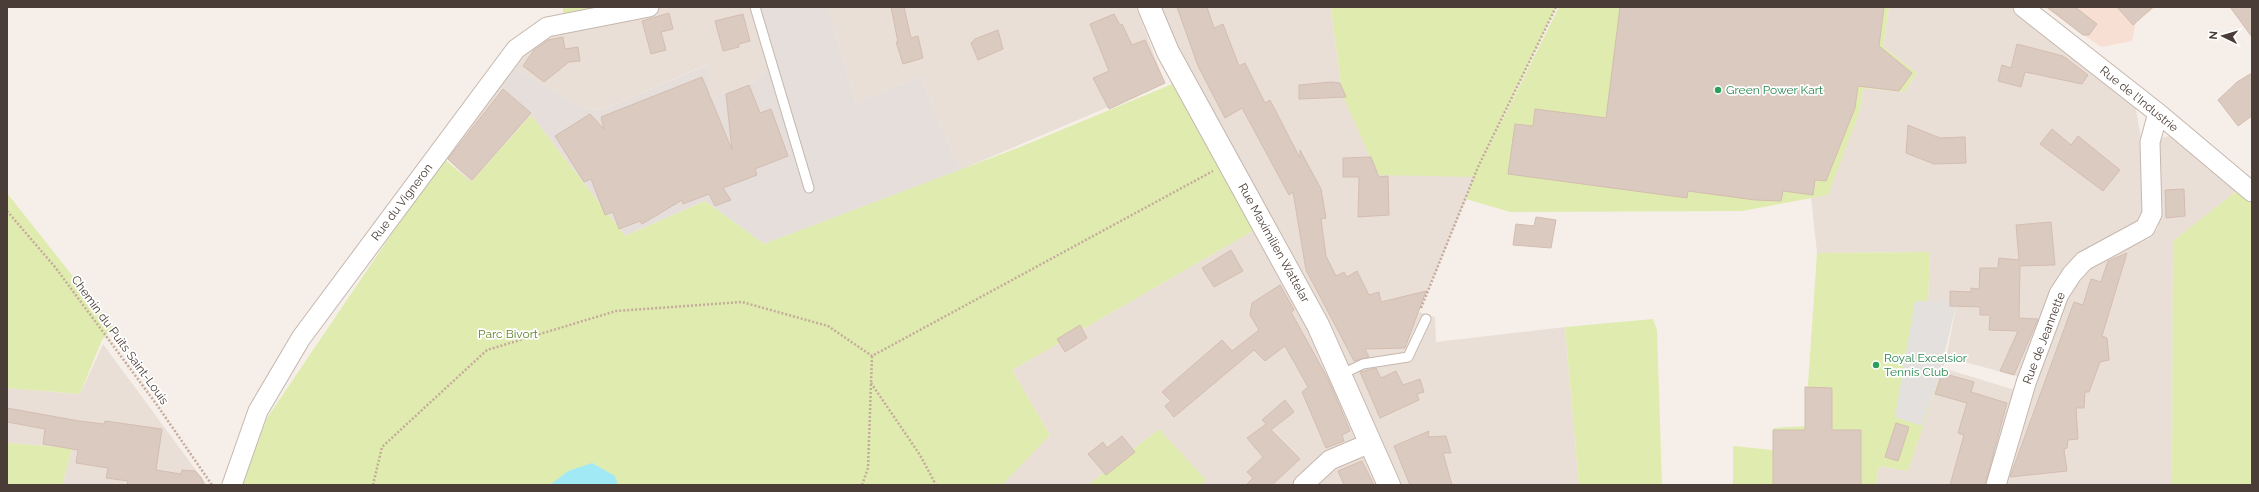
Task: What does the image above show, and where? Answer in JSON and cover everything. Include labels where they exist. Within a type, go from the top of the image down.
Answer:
[{"type":"street","name":"Rue du Vigneron","points":[[232,485],[258,411],[300,338],[516,49],[547,27],[648,7]]},
{"type":"street","name":"Rue Maximilien Wattelar","points":[[1149,7],[1168,52],[1318,325],[1388,485]]},
{"type":"street","name":"Rue de l'Industrie","points":[[2023,7],[2158,113],[2252,192]]},
{"type":"street","name":"Rue de Jeannette","points":[[1996,485],[2026,383],[2059,294],[2072,274],[2084,261],[2132,236],[2145,228],[2150,221],[2152,214],[2150,142],[2158,113]]},
{"type":"street","points":[[1303,485],[1330,460],[1370,443]]},
{"type":"lane","points":[[755,7],[809,188]]},
{"type":"lane","points":[[1340,375],[1363,364],[1408,357],[1426,319]]},
{"type":"path","points":[[1426,319],[1419,312],[1478,167],[1556,7]]},
{"type":"path","points":[[872,356],[1229,162]]},
{"type":"path","name":"Chemin du Puits Saint-Louis","points":[[7,211],[60,273],[157,405],[212,485]]},
{"type":"path","points":[[373,485],[382,447],[487,350],[616,311],[742,302],[828,326],[872,356]]},
{"type":"path","points":[[862,485],[868,468],[872,356]]},
{"type":"path","points":[[871,382],[920,455],[936,485]]},
{"type":"shaded area","points":[[640,7],[749,7],[772,64],[754,82],[711,99],[706,65],[601,110],[585,108],[510,66],[503,89],[531,115],[471,183],[440,152],[497,74],[547,27],[626,13]]},
{"type":"shaded area","points":[[755,7],[828,7],[856,103],[920,76],[960,170],[764,244],[705,201],[625,236],[531,115],[503,89],[510,66],[585,108],[601,110],[707,65],[711,99],[754,82],[772,64]]},
{"type":"shaded area","points":[[828,7],[1136,7],[1165,83],[960,170],[920,76],[856,103]]},
{"type":"shaded area","points":[[1155,7],[1331,7],[1342,94],[1475,177],[1419,312],[1435,317],[1436,342],[1565,327],[1579,485],[1201,485],[1205,480],[1159,429],[1088,485],[1002,485],[1050,435],[1012,370],[1263,225]]},
{"type":"shaded area","points":[[1889,7],[2014,7],[2135,105],[2140,132],[2143,166],[2143,208],[2140,218],[2125,230],[2074,259],[2020,377],[1946,357],[1957,302],[1928,301],[1930,252],[1817,253],[1811,198],[1828,194],[1830,182],[1860,110],[1863,88],[1904,92],[1917,73],[1883,47]]},
{"type":"shaded area","points":[[2044,7],[2156,7],[2136,22],[2132,41],[2101,47]]},
{"type":"shaded area","points":[[2171,135],[2238,190],[2173,241],[2172,485],[2004,485],[2029,393],[2076,277],[2110,255],[2149,239],[2158,228],[2160,215],[2156,145],[2162,138]]},
{"type":"shaded area","points":[[1915,301],[1957,301],[1944,355],[1945,362],[1922,426],[1895,417]]},
{"type":"shaded area","points":[[103,344],[207,485],[62,485],[72,448],[7,443],[7,388],[80,394]]},
{"type":"shaded area","points":[[1943,368],[2015,390],[1989,485],[1876,485],[1879,466],[1908,471]]},
{"type":"green space","points":[[563,7],[639,7],[563,24]]},
{"type":"green space","points":[[1331,7],[1556,7],[1477,171],[1559,7],[1889,7],[1883,47],[1917,73],[1904,92],[1863,88],[1860,110],[1828,195],[1742,211],[1510,212],[1466,199],[1474,177],[1378,175],[1342,94]]},
{"type":"green space","name":"Parc Bivort","points":[[1177,82],[1263,225],[1012,370],[1050,435],[1002,485],[242,485],[267,418],[443,158],[471,182],[531,115],[625,236],[705,201],[764,244],[1020,147]]},
{"type":"green space","points":[[2238,190],[2252,193],[2252,485],[2172,485],[2173,241]]},
{"type":"green space","points":[[7,193],[113,327],[102,340],[80,394],[7,388]]},
{"type":"green space","name":"Royal Excelsior Tennis Club","points":[[1930,252],[1928,301],[1957,301],[1944,355],[1945,362],[1908,471],[1879,466],[1876,485],[1733,485],[1733,446],[1773,450],[1774,428],[1808,426],[1808,384],[1817,253]]},
{"type":"green space","points":[[1653,319],[1657,330],[1662,485],[1579,485],[1565,327]]},
{"type":"green space","points":[[1159,429],[1206,480],[1201,485],[1088,485]]},
{"type":"green space","points":[[7,443],[72,448],[62,485],[7,485]]},
{"type":"water","points":[[592,463],[615,476],[618,485],[550,485],[568,471]]},
{"type":"building","points":[[891,7],[904,7],[911,38],[918,36],[923,58],[903,64],[896,42],[898,42]]},
{"type":"building","points":[[1177,7],[1207,7],[1214,28],[1223,24],[1239,66],[1245,63],[1265,103],[1270,100],[1300,158],[1300,150],[1321,189],[1326,218],[1321,219],[1326,256],[1336,276],[1344,272],[1347,277],[1357,271],[1369,295],[1379,292],[1381,302],[1426,291],[1405,348],[1365,349],[1369,357],[1354,361],[1306,270],[1293,192],[1289,195],[1242,108],[1225,118],[1198,66]]},
{"type":"building","name":"Green Power Kart","points":[[1620,7],[1884,7],[1879,46],[1912,73],[1899,91],[1858,86],[1855,108],[1826,181],[1815,180],[1813,195],[1783,191],[1781,201],[1755,200],[1688,191],[1687,198],[1508,174],[1515,124],[1533,126],[1535,109],[1606,118]]},
{"type":"building","points":[[2047,7],[2075,7],[2097,24],[2089,35],[2083,35]]},
{"type":"building","points":[[2117,7],[2153,7],[2133,25]]},
{"type":"building","points":[[2230,7],[2252,7],[2252,37]]},
{"type":"building","points":[[669,13],[673,29],[661,32],[666,50],[651,54],[642,21]]},
{"type":"building","points":[[743,14],[750,41],[739,44],[739,47],[723,51],[715,21]]},
{"type":"building","points":[[1114,14],[1120,25],[1122,24],[1132,45],[1145,40],[1165,83],[1109,109],[1093,78],[1109,71],[1090,24]]},
{"type":"building","points":[[998,30],[1003,49],[978,60],[971,43],[975,39]]},
{"type":"building","points":[[563,37],[565,49],[578,47],[580,61],[569,62],[544,82],[523,66],[534,50],[548,40]]},
{"type":"building","points":[[2017,44],[2063,56],[2088,75],[2082,84],[2025,72],[2021,87],[1998,81],[2002,65],[2011,68]]},
{"type":"building","points":[[2252,73],[2252,116],[2238,126],[2218,100],[2237,82]]},
{"type":"building","points":[[702,77],[732,150],[726,94],[749,85],[760,113],[771,109],[788,156],[755,169],[757,175],[723,188],[731,200],[715,206],[709,194],[683,204],[682,200],[642,224],[640,221],[619,229],[613,212],[605,215],[591,179],[584,182],[555,136],[590,114],[604,129],[601,117]]},
{"type":"building","points":[[1331,82],[1340,83],[1346,97],[1299,99],[1299,85]]},
{"type":"building","points":[[503,89],[531,113],[472,180],[448,159]]},
{"type":"building","points":[[1908,125],[1940,138],[1965,137],[1966,163],[1934,164],[1906,153]]},
{"type":"building","points":[[2052,129],[2071,145],[2078,136],[2120,170],[2103,191],[2040,144]]},
{"type":"building","points":[[1371,157],[1379,177],[1388,176],[1389,215],[1358,217],[1359,177],[1343,177],[1343,158]]},
{"type":"building","points":[[2184,189],[2185,216],[2166,218],[2165,190]]},
{"type":"building","points":[[1536,217],[1556,220],[1551,248],[1513,245],[1516,224],[1534,226]]},
{"type":"building","points":[[2051,222],[2055,265],[2020,266],[2019,318],[2038,319],[2014,375],[2000,371],[2018,331],[1989,330],[1990,315],[1980,315],[1980,307],[1950,306],[1950,291],[1971,292],[1971,288],[1979,289],[1980,268],[1998,268],[1999,258],[2019,260],[2016,225]]},
{"type":"building","points":[[1231,250],[1243,271],[1214,287],[1202,268]]},
{"type":"building","points":[[2127,253],[2102,336],[2107,338],[2109,360],[2100,362],[2089,392],[2085,392],[2084,408],[2076,408],[2078,439],[2068,440],[2067,448],[2064,449],[2067,471],[2010,477],[2074,302],[2083,305],[2091,279],[2101,282],[2108,261]]},
{"type":"building","points":[[1280,285],[1294,310],[1291,312],[1328,379],[1350,431],[1342,435],[1344,441],[1326,448],[1302,392],[1308,387],[1285,346],[1265,361],[1254,350],[1174,417],[1165,406],[1171,401],[1162,392],[1222,340],[1232,351],[1259,330],[1250,315],[1252,303]]},
{"type":"building","points":[[1080,325],[1087,338],[1065,352],[1057,339]]},
{"type":"building","points":[[1376,368],[1381,378],[1396,371],[1403,385],[1420,379],[1424,392],[1417,394],[1419,400],[1380,418],[1360,372]]},
{"type":"building","points":[[1942,373],[1974,382],[1971,392],[2007,403],[1985,485],[1950,485],[1964,435],[1958,433],[1967,403],[1935,394]]},
{"type":"building","points":[[1805,387],[1832,388],[1832,430],[1861,430],[1861,485],[1773,485],[1773,430],[1805,430]]},
{"type":"building","points":[[1285,400],[1294,412],[1271,430],[1300,459],[1272,485],[1246,485],[1253,478],[1247,472],[1263,457],[1247,438],[1266,424],[1262,420]]},
{"type":"building","points":[[7,408],[79,421],[104,424],[105,421],[162,429],[156,470],[181,474],[182,470],[195,471],[201,477],[204,485],[127,485],[128,481],[106,478],[108,468],[76,463],[78,450],[43,444],[45,429],[7,422]]},
{"type":"building","points":[[1896,423],[1909,427],[1898,461],[1885,457]]},
{"type":"building","points":[[1429,431],[1428,437],[1446,436],[1451,453],[1443,453],[1452,485],[1410,485],[1394,446]]},
{"type":"building","points":[[1122,436],[1135,452],[1106,475],[1088,454],[1103,442],[1107,448]]},
{"type":"building","points":[[1362,461],[1374,485],[1344,485],[1338,471]]},
{"type":"place","name":"Green Power Kart","points":[[1718,90]]},
{"type":"place","name":"Royal Excelsior Tennis Club","points":[[1876,365]]}]
